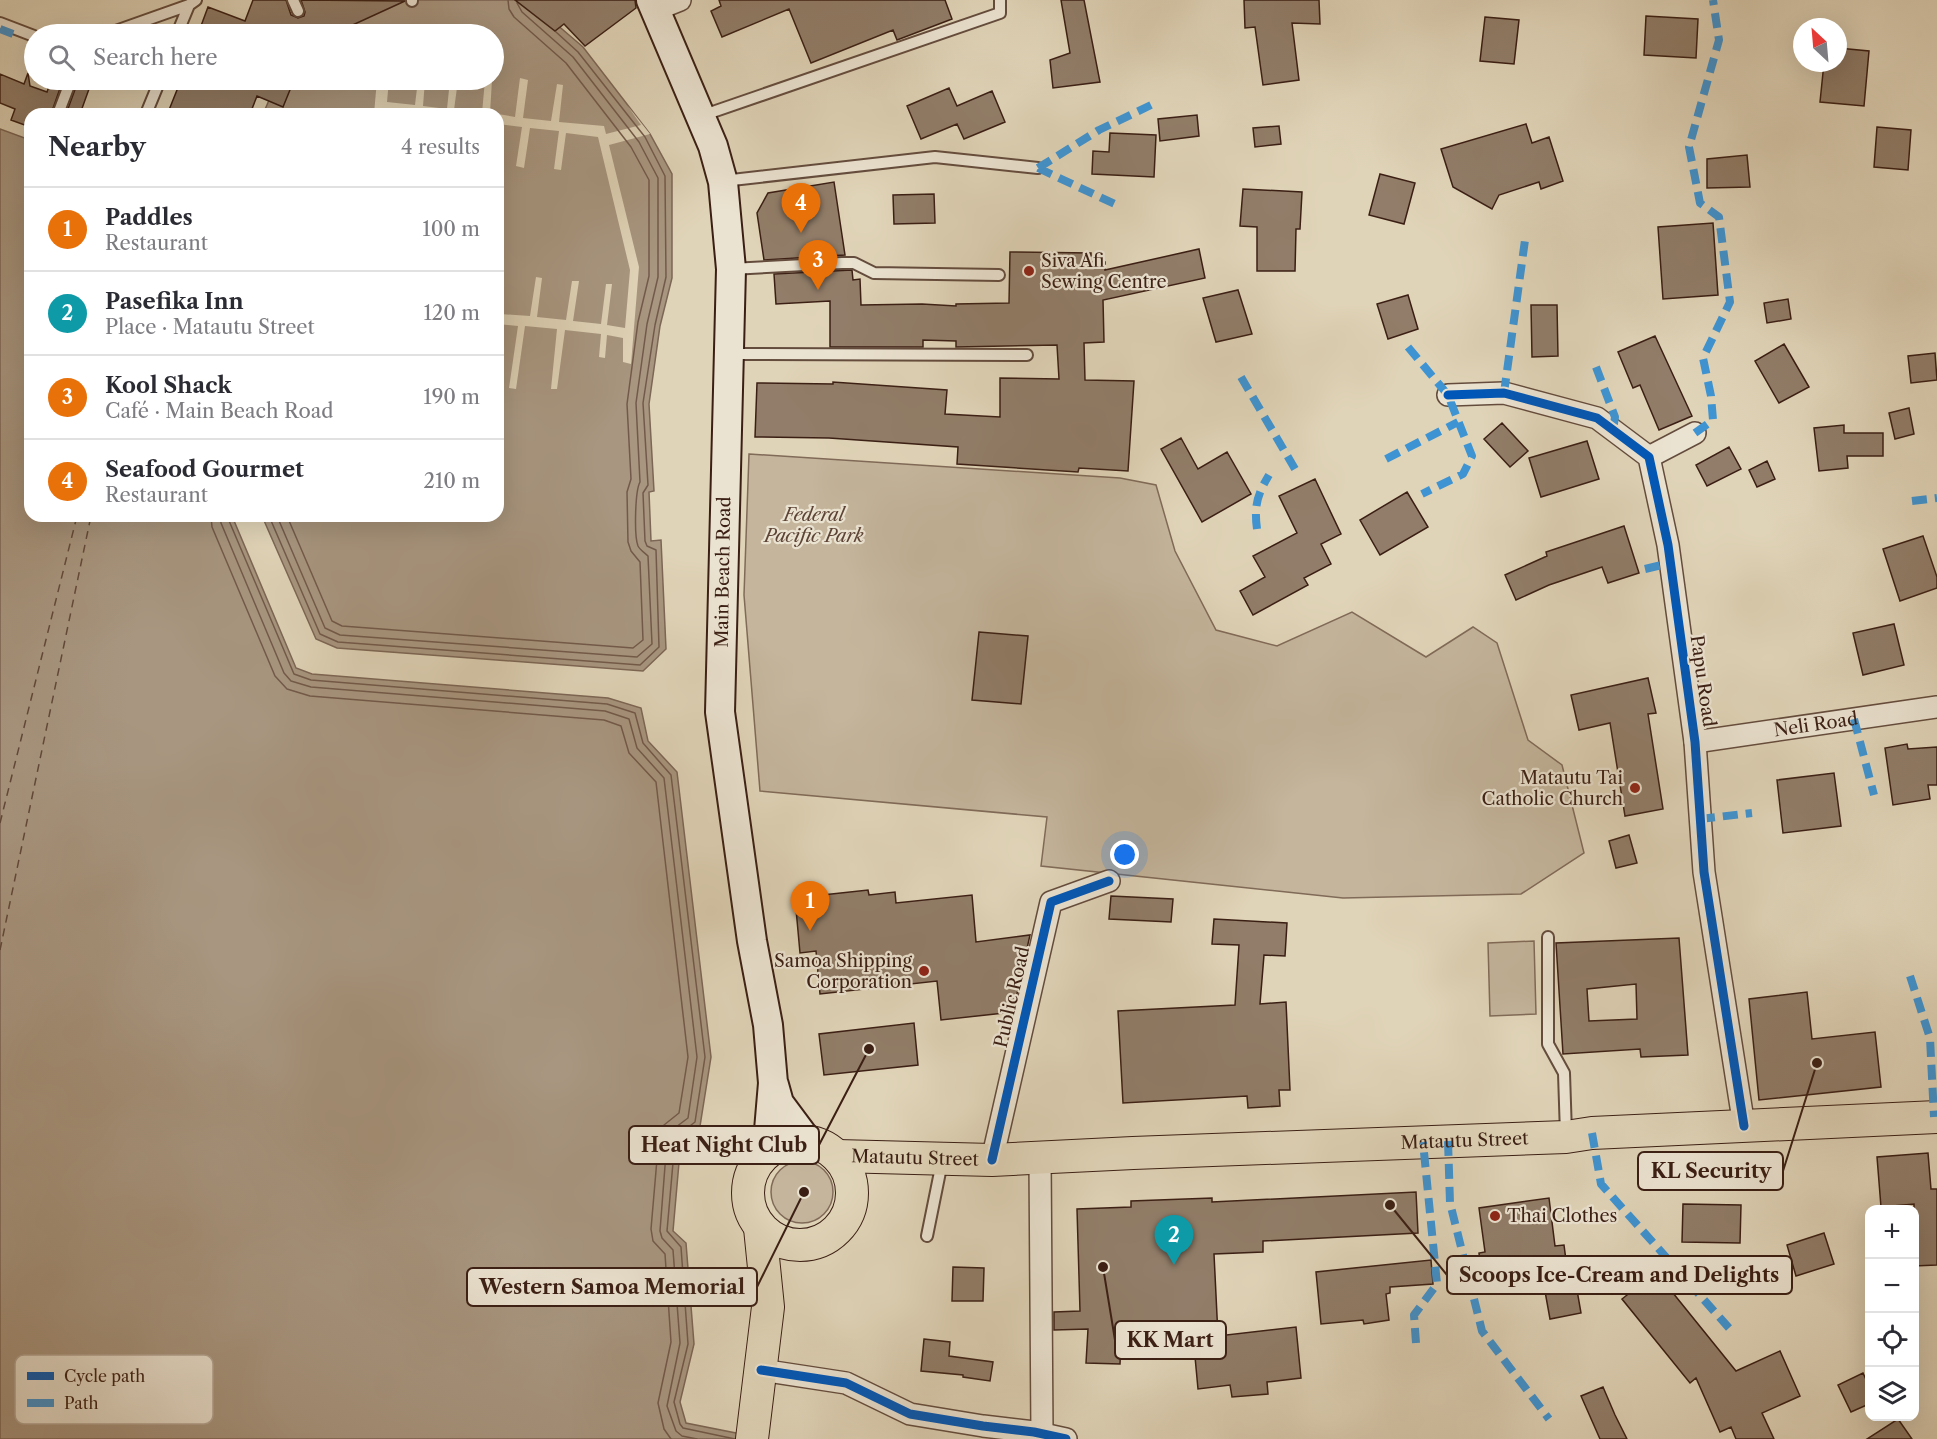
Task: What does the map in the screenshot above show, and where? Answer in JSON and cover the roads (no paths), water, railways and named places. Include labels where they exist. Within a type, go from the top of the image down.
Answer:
[{"type":"main road","name":"Main Beach Road","points":[[662,3],[700,116],[713,146],[723,182],[731,269],[720,712],[752,941],[768,1025],[773,1083],[767,1154]]},
{"type":"main road","points":[[773,1083],[779,1103],[808,1142]]},
{"type":"main road","name":"Matautu Street","points":[[837,1156],[992,1160],[1566,1137],[1592,1132],[1937,1117]]},
{"type":"main road","points":[[752,1439],[768,1306],[760,1227],[750,1208],[748,1192],[751,1178],[757,1164],[767,1154],[779,1146],[793,1142],[808,1142],[828,1149],[837,1156],[847,1171],[852,1187],[851,1205],[844,1221],[832,1234],[816,1242],[798,1246],[782,1242],[760,1227]]},
{"type":"main road","name":"Matautu Street","points":[[851,1195],[876,1179],[907,1170],[992,1160]]},
{"type":"main road","points":[[768,1306],[798,1246]]},
{"type":"street","points":[[1448,394],[1504,393],[1597,418],[1649,457],[1695,433]]},
{"type":"street","name":"Papu Road","points":[[1649,457],[1668,545],[1695,742],[1704,872],[1744,1126]]},
{"type":"street","name":"Neli Road","points":[[1695,742],[1937,707]]},
{"type":"street","name":"Public Road","points":[[992,1160],[1051,902],[1109,881]]},
{"type":"street","points":[[1040,1158],[1042,1434]]},
{"type":"street","points":[[759,1379],[846,1383],[910,1414],[1066,1439]]},
{"type":"lane","points":[[292,0],[298,11]]},
{"type":"lane","points":[[700,116],[999,13],[1000,0]]},
{"type":"lane","points":[[134,24],[192,2]]},
{"type":"lane","points":[[182,24],[192,2]]},
{"type":"lane","points":[[0,23],[24,32]]},
{"type":"lane","points":[[60,108],[67,90]]},
{"type":"lane","points":[[148,108],[156,90]]},
{"type":"lane","points":[[723,182],[935,158],[1038,168]]},
{"type":"lane","points":[[731,269],[854,263],[874,273],[999,275]]},
{"type":"lane","points":[[729,354],[1028,355]]},
{"type":"lane","points":[[1548,937],[1548,1044],[1564,1073],[1566,1137]]},
{"type":"lane","points":[[927,1236],[941,1167]]},
{"type":"water","points":[[342,0],[360,0],[360,2],[364,0],[528,0],[583,47],[650,134],[672,174],[672,278],[660,326],[649,404],[654,491],[649,492],[651,541],[661,540],[666,649],[643,671],[337,648],[316,639],[265,522],[504,522],[504,108],[266,108],[274,90],[504,90],[504,24],[300,24],[303,19]]},
{"type":"water","points":[[0,129],[24,138],[24,522],[235,522],[296,668],[312,674],[608,698],[641,708],[648,741],[677,772],[711,1057],[700,1126],[681,1140],[673,1231],[686,1243],[694,1344],[680,1402],[686,1423],[766,1439],[0,1439]]},
{"type":"place","name":"Seafood Gourmet","points":[[801,233]]},
{"type":"place","name":"Siva Afi Sewing Centre","points":[[1029,271]]},
{"type":"place","name":"Kool Shack","points":[[818,290]]},
{"type":"place","name":"Matautu Tai Catholic Church","points":[[1635,788]]},
{"type":"place","name":"Paddles","points":[[810,931]]},
{"type":"place","name":"Samoa Shipping Corporation","points":[[924,971]]},
{"type":"place","name":"Heat Night Club","points":[[869,1049]]},
{"type":"place","name":"KL Security","points":[[1817,1063]]},
{"type":"place","name":"Western Samoa Memorial","points":[[804,1192]]},
{"type":"place","name":"Scoops Ice-Cream and Delights","points":[[1390,1205]]},
{"type":"place","name":"Thai Clothes","points":[[1495,1216]]},
{"type":"place","name":"Pasefika Inn","points":[[1174,1265]]},
{"type":"place","name":"KK Mart","points":[[1103,1267]]},
{"type":"park label","name":"Federal Pacific Park","points":[[814,525]]}]
